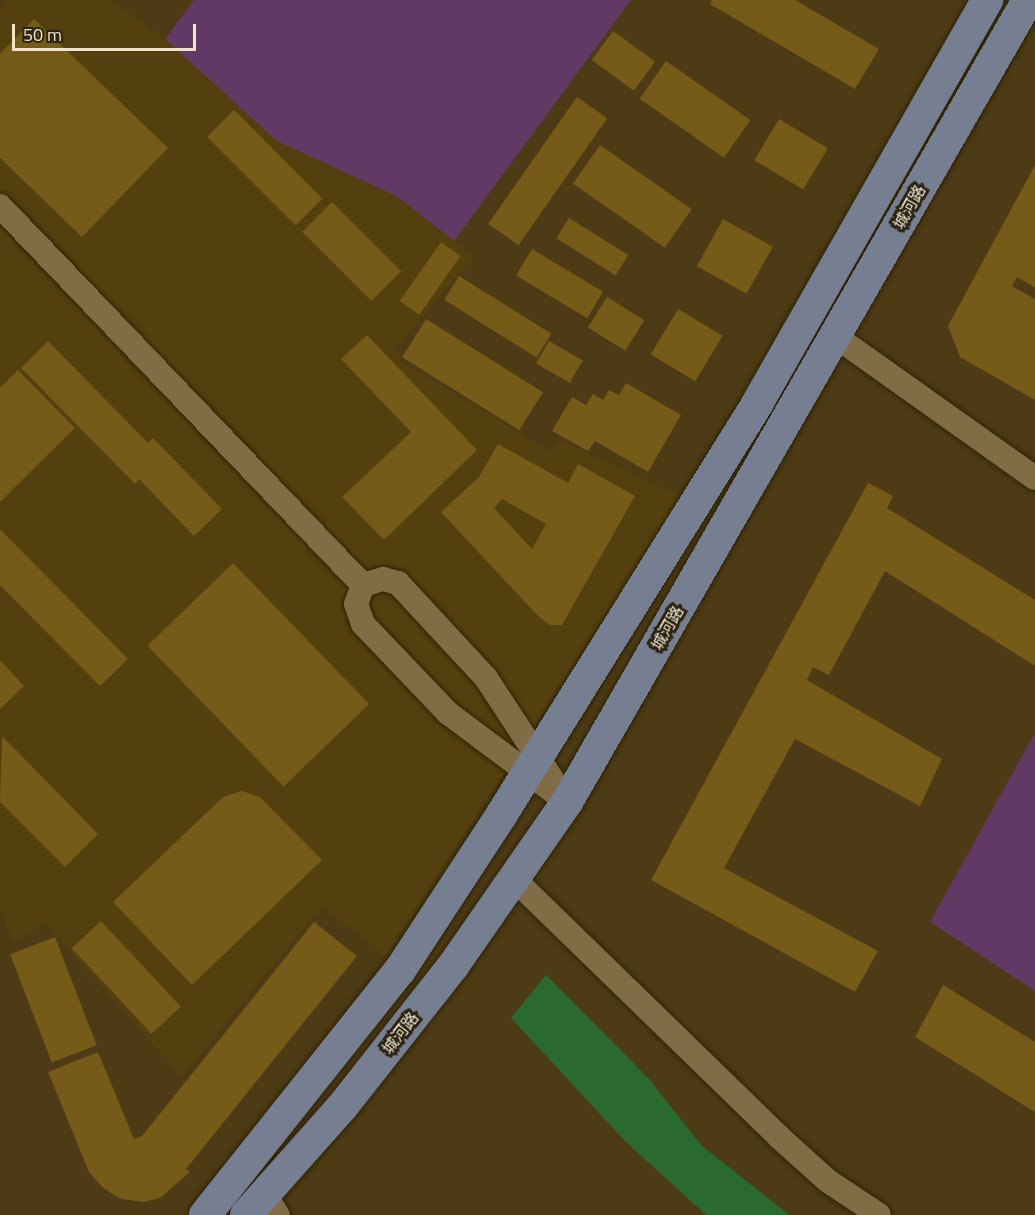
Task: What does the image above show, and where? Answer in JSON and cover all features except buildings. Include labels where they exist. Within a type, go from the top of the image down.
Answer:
[{"type":"main road","name":"城河路","points":[[205,1215],[400,970],[533,765],[758,402],[987,0]]},
{"type":"main road","name":"城河路","points":[[263,1208],[453,966],[567,802],[1028,0]]},
{"type":"street","points":[[0,206],[363,585]]},
{"type":"street","points":[[835,336],[1035,478]]},
{"type":"street","points":[[363,585],[383,579],[398,583],[486,678],[533,765],[567,802]]},
{"type":"street","points":[[363,585],[356,604],[363,624],[448,713],[533,765]]},
{"type":"street","points":[[513,878],[778,1136],[828,1181],[879,1215]]},
{"type":"shaded area","points":[[10,0],[112,0],[204,68],[277,141],[396,196],[474,257],[396,348],[402,362],[551,452],[560,440],[682,497],[386,955],[321,907],[182,1077],[45,923],[14,943],[0,909],[0,9]]},
{"type":"shaded area","points":[[194,0],[631,0],[454,241],[396,196],[277,141],[165,39]]},
{"type":"shaded area","points":[[1035,733],[1035,991],[930,922]]},
{"type":"shaded area","points":[[546,975],[649,1079],[701,1145],[789,1215],[706,1215],[626,1142],[511,1018]]}]
